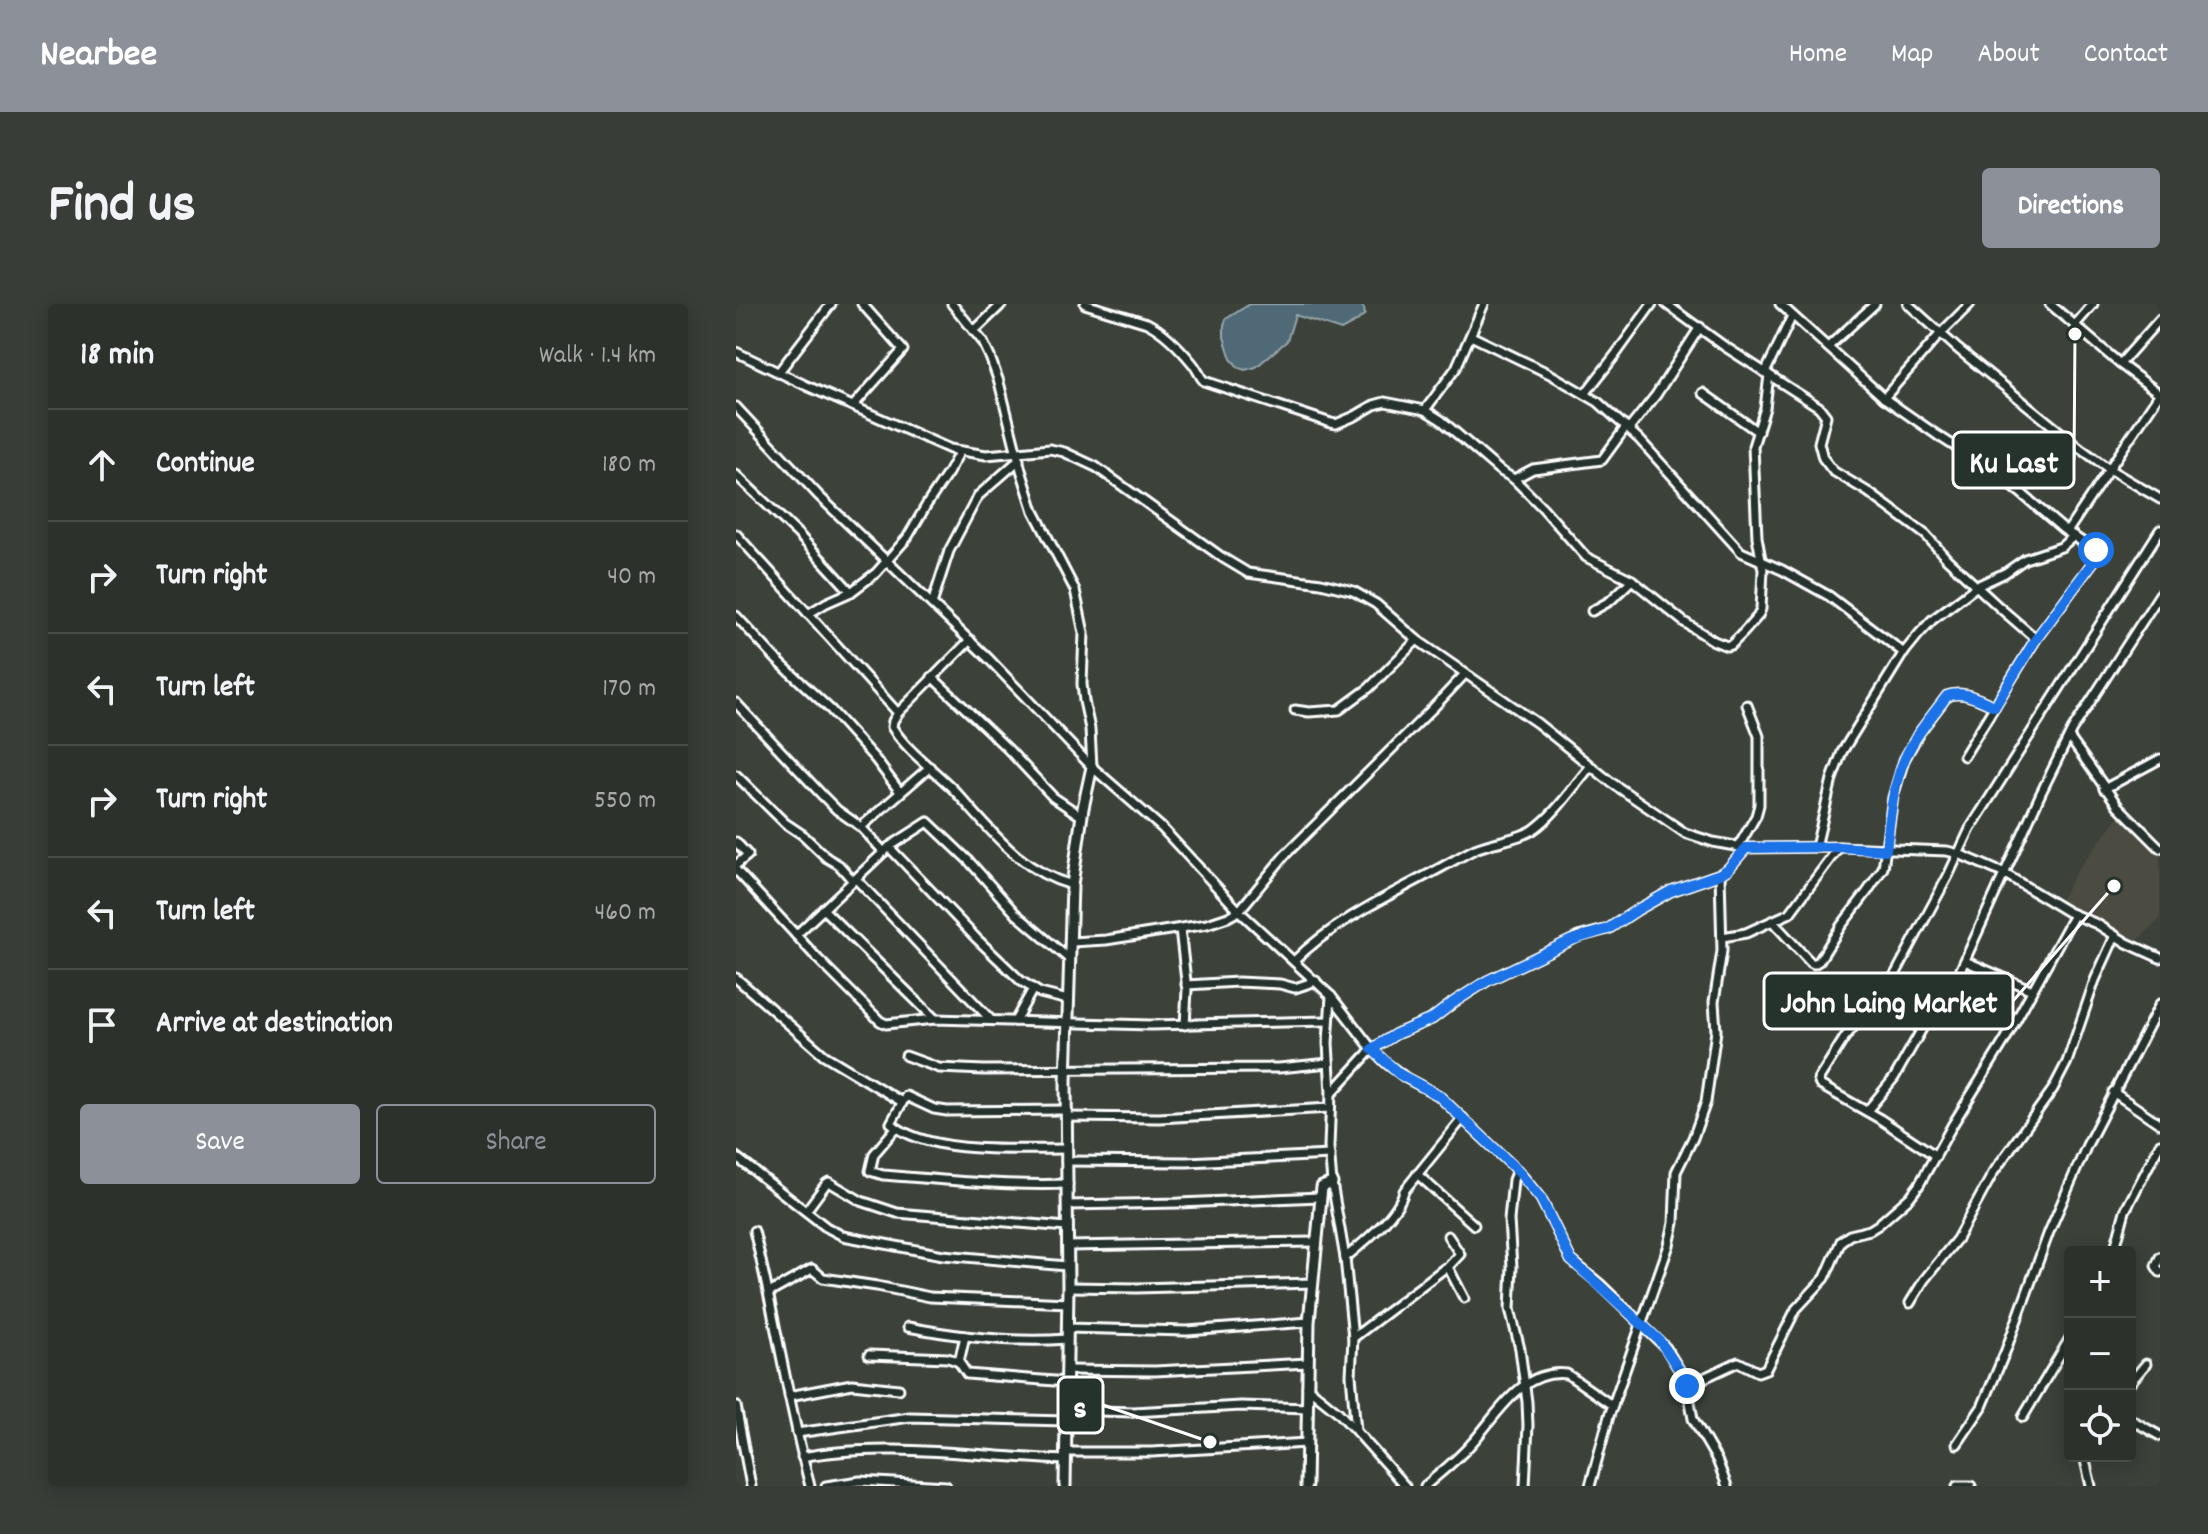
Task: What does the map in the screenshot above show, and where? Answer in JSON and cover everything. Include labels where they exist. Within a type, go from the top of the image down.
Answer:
[{"type":"street","points":[[778,373],[831,304]]},
{"type":"street","points":[[853,406],[903,350],[862,304]]},
{"type":"street","points":[[952,304],[990,357],[1034,511],[1071,580],[1084,633],[1082,684],[1090,729],[1092,767],[1081,816],[1072,885],[1069,959],[1065,1486]]},
{"type":"street","points":[[974,331],[1002,304]]},
{"type":"street","points":[[1085,304],[1156,327],[1193,364],[1204,381],[1310,417],[1336,424],[1385,402],[1425,410],[1514,479],[1586,557],[1632,580],[1684,622],[1727,646],[1760,613],[1763,570],[1757,537],[1753,446],[1765,408],[1767,374],[1792,316]]},
{"type":"street","points":[[1425,410],[1452,375],[1484,304]]},
{"type":"street","points":[[1585,394],[1652,304]]},
{"type":"street","points":[[1666,304],[1819,407],[1826,416],[1819,443],[1823,458],[1833,471],[1868,492],[1926,535],[1943,555],[2036,639]]},
{"type":"street","points":[[1780,304],[1884,398],[1995,473],[2070,534],[2096,550],[2096,558],[2036,639],[1964,756]]},
{"type":"street","points":[[1828,347],[1875,304]]},
{"type":"street","points":[[1908,304],[1940,334],[2080,448],[2160,499]]},
{"type":"street","points":[[1884,398],[1970,304]]},
{"type":"street","points":[[1816,847],[1832,779],[1842,752],[1904,653],[1932,620],[1977,586],[2025,559],[2061,547],[2160,394],[2050,304]]},
{"type":"street","points":[[2075,325],[2093,304]]},
{"type":"street","points":[[2120,364],[2160,319]]},
{"type":"street","points":[[1514,479],[1533,469],[1602,460],[1656,395],[1700,327]]},
{"type":"street","points":[[1471,336],[1550,374],[1608,409],[1741,552],[1829,596],[1904,653]]},
{"type":"street","points":[[736,352],[917,436],[960,451],[1018,455],[1050,449],[1078,458],[1124,486],[1248,573],[1321,583],[1353,591],[1376,604],[1417,640],[1537,723],[1590,767],[1685,833],[1742,847],[1839,847],[1959,854],[2005,874],[2074,915],[2160,958]]},
{"type":"street","points":[[1703,393],[1758,432]]},
{"type":"street","points":[[736,407],[819,496],[970,640],[1092,767],[1162,828],[1239,911],[1331,996],[1372,1049],[1399,1074],[1438,1095],[1517,1170],[1541,1199],[1571,1260],[1666,1348],[1687,1386],[1693,1419],[1727,1486]]},
{"type":"street","points":[[808,614],[864,584],[886,561],[907,538],[960,451]]},
{"type":"street","points":[[932,604],[949,551],[978,496],[1018,455]]},
{"type":"street","points":[[736,475],[851,592]]},
{"type":"street","points":[[1936,1156],[1820,1085],[1818,1080],[1845,1037],[1896,973],[1982,810],[2160,530]]},
{"type":"street","points":[[736,534],[898,713]]},
{"type":"street","points":[[1592,611],[1610,601],[1632,580]]},
{"type":"street","points":[[1867,1111],[1894,1078],[1927,1020],[1950,993],[2069,737],[2160,594]]},
{"type":"street","points":[[736,616],[777,660],[824,702],[900,792]]},
{"type":"street","points":[[970,640],[898,713],[892,724],[894,731],[1015,855],[1053,880],[1072,885]]},
{"type":"street","points":[[1295,710],[1339,710],[1369,688],[1417,640]]},
{"type":"street","points":[[1071,942],[1180,929],[1218,921],[1239,911],[1285,855],[1465,674]]},
{"type":"street","points":[[932,677],[1053,797],[1081,816]]},
{"type":"street","points":[[1773,922],[1810,962],[1814,964],[1819,961],[1883,868],[1893,797],[1912,744],[1947,696],[1953,693],[1995,706]]},
{"type":"street","points":[[736,703],[837,810],[887,850],[1014,975],[1033,989],[1068,1000]]},
{"type":"street","points":[[1331,1094],[1372,1049],[1396,1034],[1432,1019],[1487,981],[1572,940],[1608,929],[1671,891],[1728,869],[1742,847],[1759,805],[1759,736],[1747,705]]},
{"type":"street","points":[[2069,737],[2104,789],[2160,848]]},
{"type":"street","points":[[2104,789],[2160,759]]},
{"type":"street","points":[[861,827],[930,767]]},
{"type":"street","points":[[1294,961],[1323,935],[1411,883],[1476,849],[1519,837],[1532,830],[1547,818],[1590,767]]},
{"type":"street","points":[[736,775],[785,823],[839,865],[991,1020]]},
{"type":"street","points":[[796,935],[887,850],[928,822],[969,861],[1016,914],[1069,959]]},
{"type":"street","points":[[736,842],[748,855],[736,868],[880,1021],[893,1023],[935,1019],[1185,1025],[1328,1021]]},
{"type":"street","points":[[1722,937],[1746,933],[1790,913],[1839,847]]},
{"type":"street","points":[[1590,1486],[1613,1406],[1669,1245],[1674,1223],[1676,1172],[1706,1102],[1716,1031],[1714,1002],[1720,970],[1720,874]]},
{"type":"street","points":[[823,909],[935,1019]]},
{"type":"street","points":[[1687,1386],[1738,1362],[1758,1372],[1766,1369],[1796,1309],[1825,1278],[1841,1241],[1850,1235],[1870,1230],[1910,1197],[2005,1040],[2074,915]]},
{"type":"street","points":[[1180,929],[1186,985],[1185,1025]]},
{"type":"street","points":[[1910,1303],[1957,1239],[1993,1173],[2053,1089],[2067,1062],[2095,980],[2115,936]]},
{"type":"street","points":[[1965,961],[2032,990]]},
{"type":"street","points":[[736,978],[824,1055],[902,1102]]},
{"type":"street","points":[[1186,985],[1238,982],[1301,988],[1316,981]]},
{"type":"street","points":[[1015,1021],[1033,989]]},
{"type":"street","points":[[1331,996],[1328,1021],[1330,1155],[1353,1338],[1351,1375],[1356,1431]]},
{"type":"street","points":[[1957,1444],[1982,1407],[2061,1204],[2113,1092],[2160,1004]]},
{"type":"street","points":[[906,1056],[945,1069],[1279,1068],[1329,1063]]},
{"type":"street","points":[[2113,1092],[2160,1124]]},
{"type":"street","points":[[1066,1149],[950,1145],[919,1139],[891,1123],[906,1096],[934,1109],[947,1111],[1159,1118],[1330,1108]]},
{"type":"street","points":[[1345,1258],[1394,1211],[1404,1191],[1463,1118]]},
{"type":"street","points":[[896,1128],[876,1150],[870,1171],[968,1183],[1068,1184]]},
{"type":"street","points":[[2116,1246],[2125,1211],[2160,1144]]},
{"type":"street","points":[[1066,1161],[1187,1162],[1330,1155]]},
{"type":"street","points":[[736,1157],[835,1233],[943,1255],[1067,1266]]},
{"type":"street","points":[[1517,1170],[1509,1220],[1512,1267],[1510,1309],[1520,1349],[1528,1425],[1525,1486]]},
{"type":"street","points":[[1417,1174],[1474,1225]]},
{"type":"street","points":[[806,1211],[829,1182],[861,1201],[897,1213],[1067,1227]]},
{"type":"street","points":[[1306,1486],[1309,1322],[1315,1242],[1322,1186],[1332,1183]]},
{"type":"street","points":[[1067,1205],[1320,1197]]},
{"type":"street","points":[[754,1231],[810,1486]]},
{"type":"street","points":[[1353,1338],[1447,1268],[1460,1254],[1448,1236]]},
{"type":"street","points":[[1067,1246],[1315,1242]]},
{"type":"street","points":[[2160,1257],[2156,1266],[2160,1272]]},
{"type":"street","points":[[1447,1268],[1464,1298]]},
{"type":"street","points":[[769,1293],[812,1269],[823,1278],[914,1295],[1068,1303]]},
{"type":"street","points":[[1068,1287],[1313,1283]]},
{"type":"street","points":[[908,1327],[965,1336],[1031,1341],[1067,1333],[1187,1331],[1309,1322]]},
{"type":"street","points":[[959,1362],[965,1336]]},
{"type":"street","points":[[2023,1417],[2064,1348]]},
{"type":"street","points":[[869,1355],[948,1358],[959,1362],[965,1373],[970,1375],[1067,1382]]},
{"type":"street","points":[[1067,1370],[1155,1371],[1308,1363]]},
{"type":"street","points":[[2136,1376],[2146,1364]]},
{"type":"street","points":[[1425,1486],[1454,1463],[1513,1393],[1524,1385],[1562,1373],[1579,1381],[1613,1406]]},
{"type":"street","points":[[789,1396],[852,1384],[899,1389]]},
{"type":"street","points":[[1307,1387],[1338,1412],[1405,1486]]},
{"type":"street","points":[[736,1406],[751,1486]]},
{"type":"street","points":[[1066,1410],[1133,1412],[1241,1406],[1308,1408]]},
{"type":"street","points":[[797,1433],[910,1417],[1066,1421]]},
{"type":"street","points":[[2136,1422],[2160,1436]]},
{"type":"street","points":[[802,1457],[837,1451],[1065,1456],[1307,1443]]},
{"type":"street","points":[[2085,1462],[2091,1486]]},
{"type":"street","points":[[826,1486],[860,1481],[946,1486]]},
{"type":"street","points":[[1957,1486],[1971,1486]]},
{"type":"shaded area","points":[[2122,813],[2160,849],[2160,919],[2136,942],[2114,932],[2105,922],[2059,902],[2077,870]]},
{"type":"water","points":[[1250,304],[1360,304],[1365,314],[1341,330],[1295,315],[1287,341],[1256,367],[1245,370],[1231,359],[1224,337],[1224,325],[1226,319]]},
{"type":"place","name":"Ku Last","points":[[2075,334]]},
{"type":"place","name":"John Laing Market","points":[[2114,886]]},
{"type":"place","name":"s","points":[[1210,1442]]},
{"type":"route","points":[[1687,1386],[1659,1340],[1571,1260],[1552,1217],[1517,1170],[1455,1109],[1426,1087],[1399,1074],[1372,1049],[1396,1034],[1432,1019],[1487,981],[1578,937],[1608,929],[1671,891],[1720,874],[1746,848],[1886,850],[1898,778],[1919,733],[1947,696],[1953,693],[1995,706],[2036,639],[2085,575],[2096,558],[2096,550]]}]
